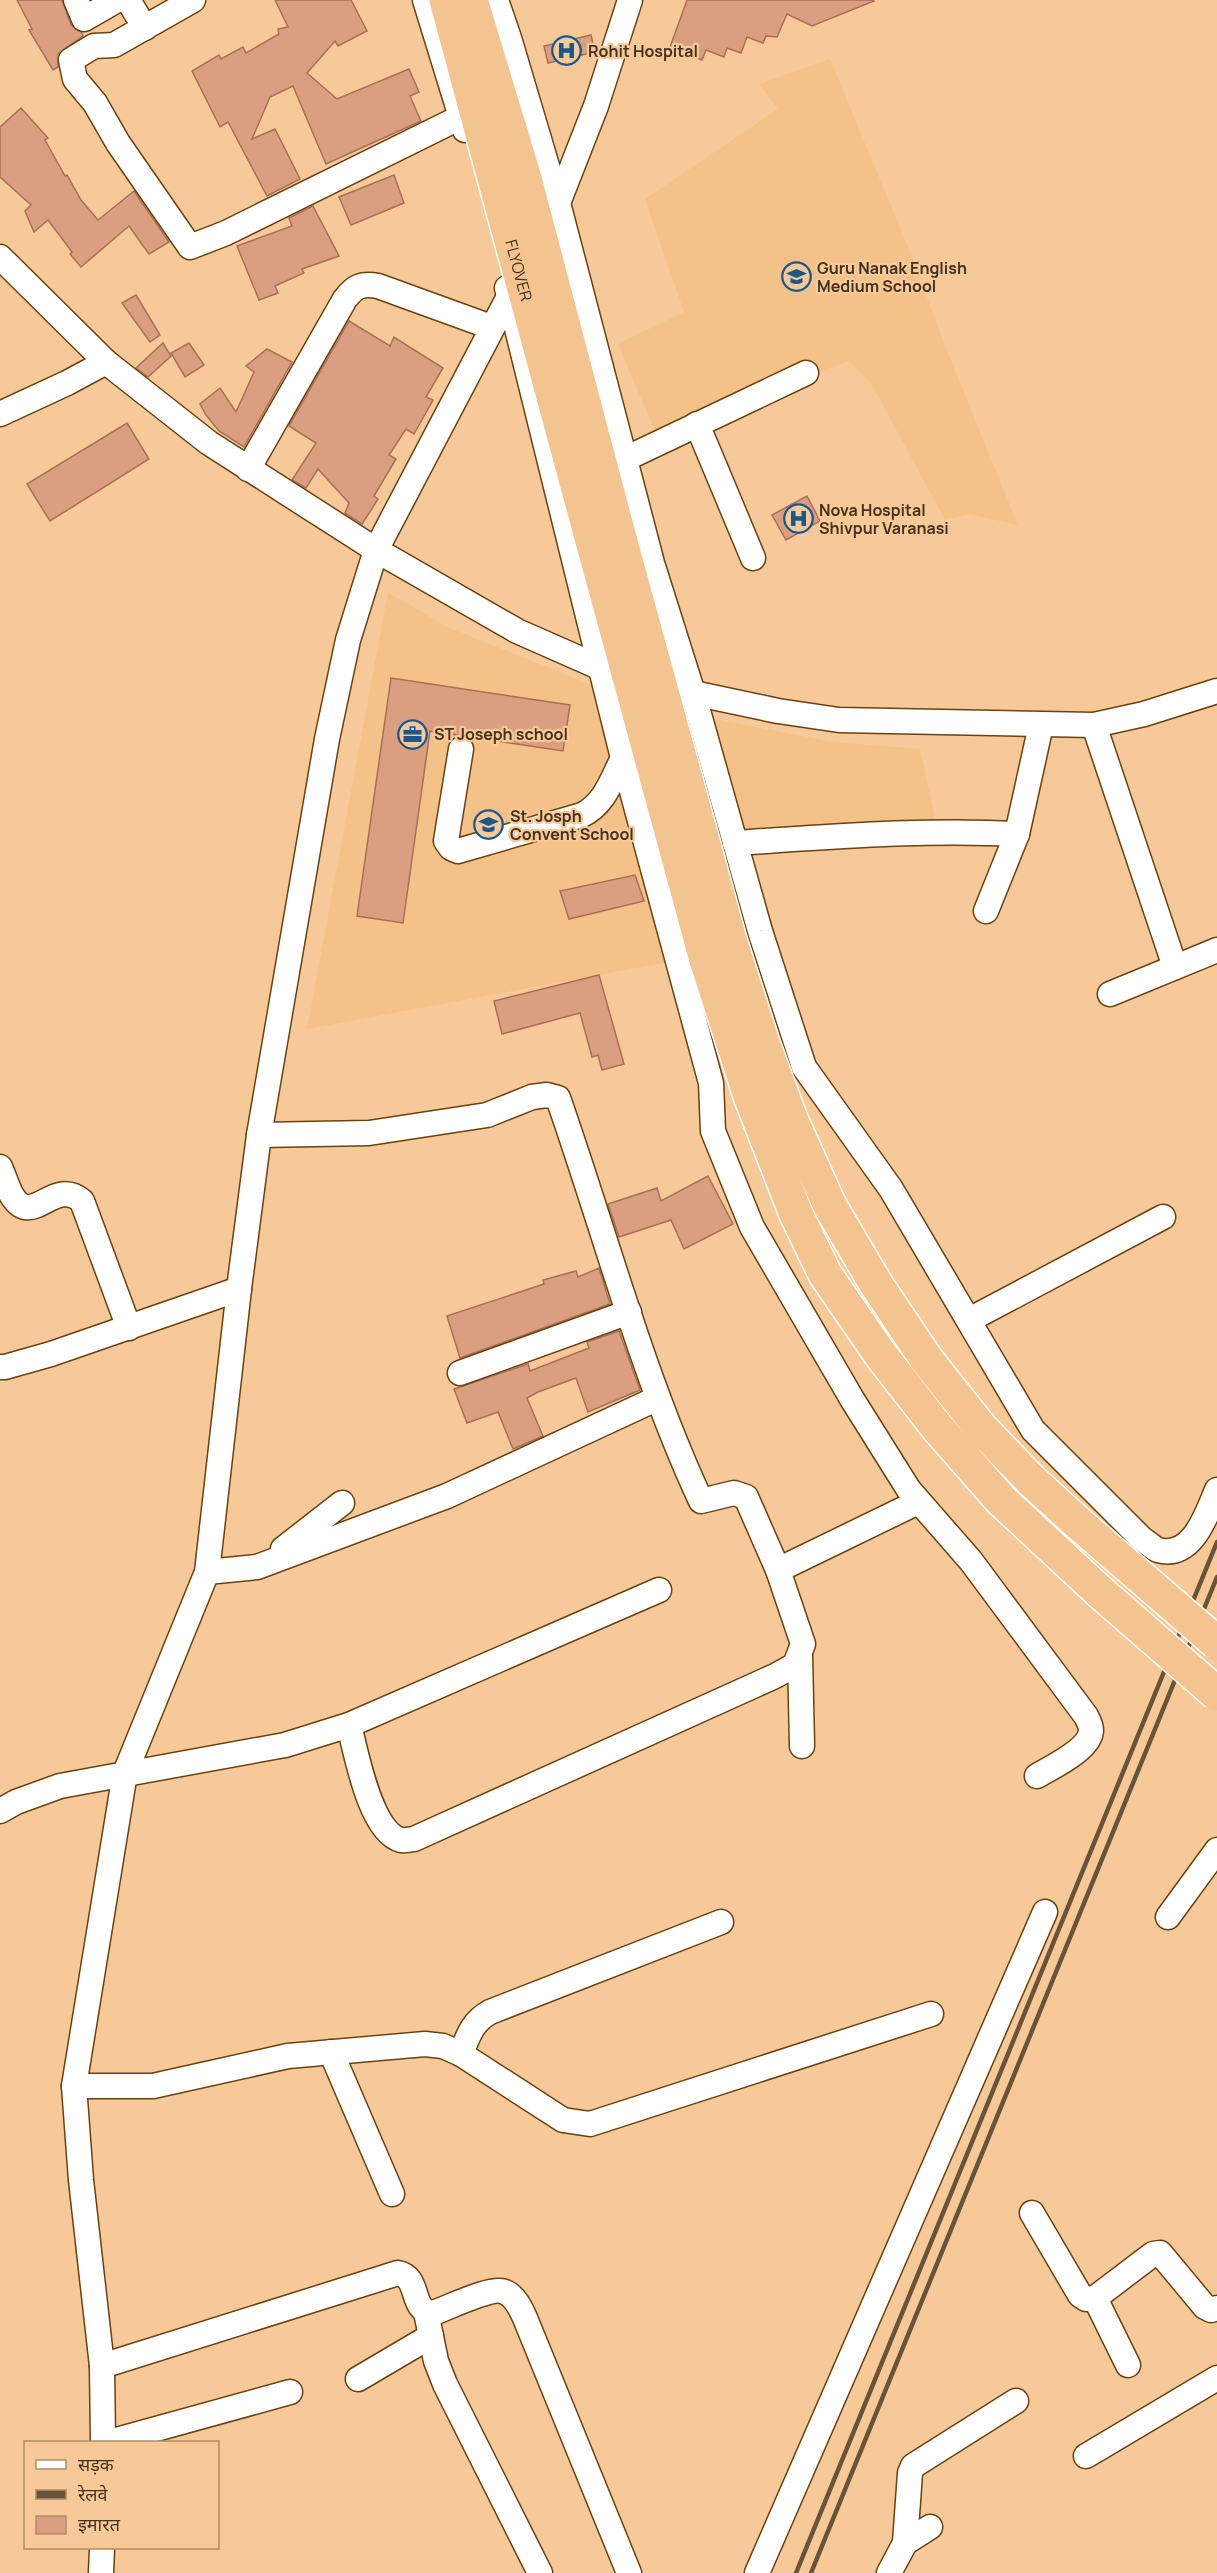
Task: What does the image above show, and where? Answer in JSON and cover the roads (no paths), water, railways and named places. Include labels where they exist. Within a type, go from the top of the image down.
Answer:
[{"type":"highway","name":"FLYOVER","points":[[446,0],[605,536]]},
{"type":"highway","name":"FLYOVER","points":[[471,0],[524,175],[605,536]]},
{"type":"highway","points":[[605,536],[763,1043],[787,1108],[830,1206],[876,1284],[927,1360],[981,1428],[1032,1481],[1077,1522],[1217,1643]]},
{"type":"highway","points":[[605,536],[706,960],[750,1096],[801,1224],[831,1283],[880,1354],[936,1426],[1001,1500],[1100,1592],[1217,1694]]},
{"type":"street","points":[[76,0],[84,19],[117,0]]},
{"type":"street","points":[[128,0],[145,28]]},
{"type":"street","points":[[193,0],[114,45],[94,46],[79,53],[71,60],[75,79],[95,103],[118,143],[190,247],[226,233],[461,117]]},
{"type":"street","points":[[425,0],[461,117],[509,296],[623,758],[711,1083],[713,1131],[752,1227],[852,1399],[909,1490],[971,1561],[1036,1651],[1079,1704],[1092,1728],[1089,1738],[1080,1749],[1037,1776]]},
{"type":"street","points":[[495,0],[509,38],[558,203],[652,563],[693,693],[760,931],[804,1067],[891,1189],[1033,1430],[1142,1539],[1158,1550],[1181,1548],[1193,1537],[1217,1490]]},
{"type":"street","points":[[103,2441],[102,2366],[81,2180],[74,2086],[125,1773],[207,1572],[259,1136],[327,739],[348,640],[376,550],[558,203],[596,106],[630,0]]},
{"type":"street","points":[[0,257],[106,362],[209,443],[248,470],[376,550],[517,631],[601,668]]},
{"type":"street","points":[[248,470],[345,298],[353,288],[364,283],[378,286],[491,327]]},
{"type":"street","points":[[0,414],[106,362]]},
{"type":"street","points":[[625,459],[806,373]]},
{"type":"street","points":[[697,424],[753,558]]},
{"type":"street","points":[[693,693],[777,711],[839,720],[1094,725],[1143,714],[1217,691]]},
{"type":"street","points":[[986,911],[1017,834],[1041,725]]},
{"type":"street","points":[[1094,725],[1175,967]]},
{"type":"street","points":[[461,749],[446,841],[451,848],[458,850],[593,810],[600,802],[623,758]]},
{"type":"street","points":[[735,843],[912,832],[959,831],[1017,834]]},
{"type":"street","points":[[1110,994],[1217,950]]},
{"type":"street","points":[[259,1136],[369,1133],[487,1115],[532,1097],[547,1095],[558,1098],[658,1398],[701,1502],[734,1493],[746,1497],[778,1570],[802,1644],[800,1655],[802,1746]]},
{"type":"street","points":[[0,1167],[12,1196],[21,1206],[33,1208],[63,1192],[73,1194],[82,1201],[129,1328]]},
{"type":"street","points":[[969,1320],[1163,1217]]},
{"type":"street","points":[[0,1366],[5,1367],[51,1354],[239,1289]]},
{"type":"street","points":[[460,1373],[628,1311]]},
{"type":"street","points":[[207,1572],[257,1568],[447,1496],[658,1398]]},
{"type":"street","points":[[778,1570],[918,1502]]},
{"type":"street","points":[[257,1568],[342,1503]]},
{"type":"street","points":[[0,1811],[38,1792],[125,1773],[285,1745],[349,1725],[659,1590]]},
{"type":"street","points":[[349,1725],[374,1813],[389,1833],[401,1840],[414,1839],[775,1676],[795,1665],[800,1655]]},
{"type":"street","points":[[1168,1917],[1217,1850]]},
{"type":"street","points":[[757,2573],[1045,1912]]},
{"type":"street","points":[[461,2054],[471,2028],[479,2018],[490,2012],[722,1922]]},
{"type":"street","points":[[74,2086],[153,2086],[288,2056],[425,2044],[443,2046],[461,2054],[562,2120],[590,2124],[931,2014]]},
{"type":"street","points":[[331,2052],[392,2194]]},
{"type":"street","points":[[1032,2213],[1080,2295],[1086,2299],[1095,2298],[1153,2254],[1160,2253],[1205,2307],[1211,2310],[1217,2308]]},
{"type":"street","points":[[102,2366],[398,2273],[405,2274],[409,2279],[420,2308],[426,2312],[434,2313],[492,2291],[505,2291],[516,2301],[525,2318],[629,2573]]},
{"type":"street","points":[[1095,2298],[1128,2366]]},
{"type":"street","points":[[426,2312],[436,2361],[457,2410],[540,2573]]},
{"type":"street","points":[[358,2379],[431,2336]]},
{"type":"street","points":[[1086,2456],[1217,2378]]},
{"type":"street","points":[[113,2441],[290,2391]]},
{"type":"street","points":[[889,2573],[905,2543],[910,2473],[913,2466],[1017,2401]]},
{"type":"street","points":[[905,2543],[930,2527]]},
{"type":"street","points":[[101,2573],[102,2549]]},
{"type":"railway","points":[[796,2573],[1217,1542]]},
{"type":"railway","points":[[811,2573],[1217,1577]]},
{"type":"place","name":"Rohit Hospital","points":[[567,51]]},
{"type":"place","name":"Guru Nanak English Medium School","points":[[796,277]]},
{"type":"place","name":"Nova Hospital Shivpur Varanasi","points":[[798,519]]},
{"type":"place","name":"ST Joseph school","points":[[413,734]]},
{"type":"place","name":"St. Josph Convent School","points":[[489,825]]}]
